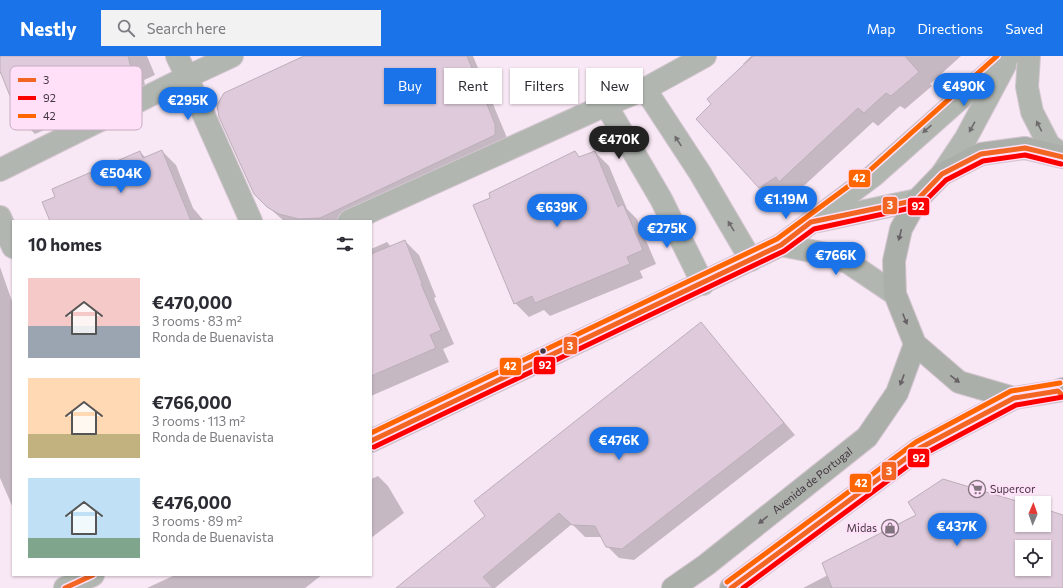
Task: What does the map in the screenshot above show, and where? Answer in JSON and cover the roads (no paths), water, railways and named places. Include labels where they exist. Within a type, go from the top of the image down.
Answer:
[{"type":"main road","points":[[1014,398],[959,382],[916,344],[895,294],[895,255],[901,229],[917,200],[942,174],[981,154],[1025,148],[1063,156]]},
{"type":"main road","name":"Avenida de Portugal","points":[[674,588],[706,565],[867,437],[897,393],[916,344]]},
{"type":"main road","points":[[731,588],[920,448],[1014,398],[1063,389]]},
{"type":"street","points":[[177,56],[251,220]]},
{"type":"street","points":[[142,99],[232,56]]},
{"type":"street","points":[[351,220],[606,105],[645,90],[705,56]]},
{"type":"street","points":[[372,441],[703,284],[781,245],[879,171],[1008,56]]},
{"type":"street","points":[[942,174],[966,138],[1001,70],[1011,56]]},
{"type":"street","points":[[1029,56],[1027,87],[1032,112],[1049,145],[1063,156]]},
{"type":"street","points":[[645,90],[700,173],[751,260]]},
{"type":"street","points":[[606,105],[661,198],[703,284]]},
{"type":"street","points":[[0,170],[80,130]]},
{"type":"street","points":[[811,222],[917,200]]},
{"type":"street","points":[[0,218],[12,245]]},
{"type":"street","points":[[781,245],[804,248],[831,255],[849,263],[895,294]]},
{"type":"street","points":[[65,588],[91,576]]},
{"type":"place","name":"Supercor","points":[[977,489]]},
{"type":"place","name":"Midas","points":[[890,528]]}]
